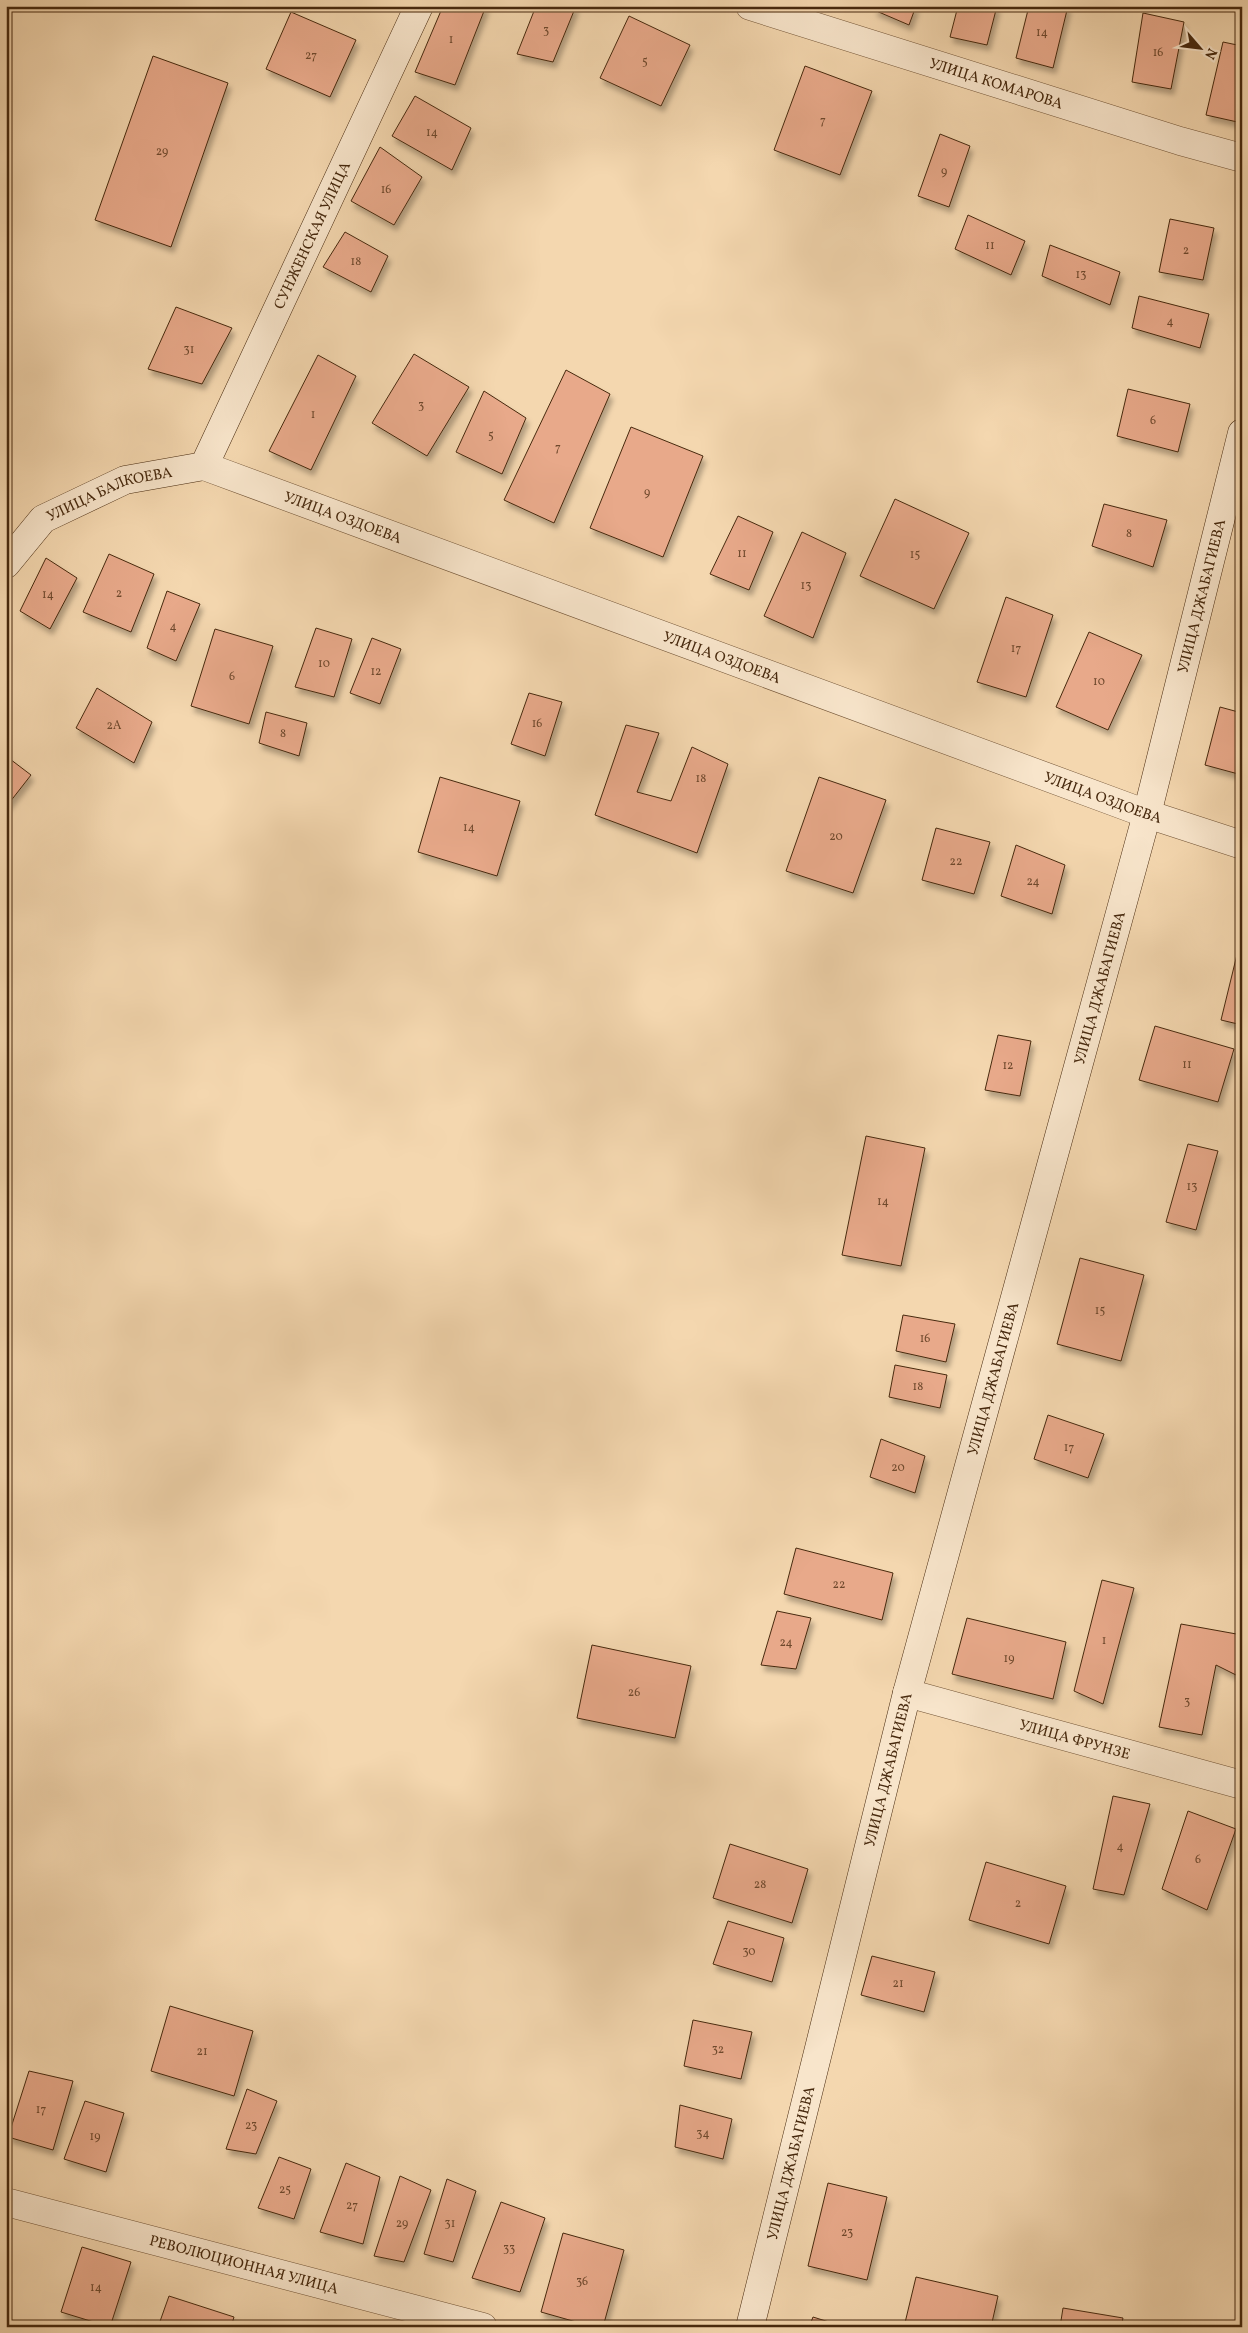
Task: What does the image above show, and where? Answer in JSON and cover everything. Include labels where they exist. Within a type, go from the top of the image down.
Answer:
[{"type":"street","name":"СУНЖЕНСКАЯ УЛИЦА","points":[[204,466],[419,6]]},
{"type":"street","name":"УЛИЦА КОМАРОВА","points":[[750,6],[1171,138],[1242,158]]},
{"type":"street","name":"УЛИЦА ДЖАБАГИЕВА","points":[[750,2327],[907,1693],[1147,814],[1242,433]]},
{"type":"street","name":"УЛИЦА БАЛКОЕВА","points":[[6,564],[43,519],[125,480],[204,466]]},
{"type":"street","name":"УЛИЦА ОЗДОЕВА","points":[[204,466],[1147,814],[1242,845]]},
{"type":"street","name":"УЛИЦА ФРУНЗЕ","points":[[907,1693],[1242,1785]]},
{"type":"street","name":"РЕВОЛЮЦИОННАЯ УЛИЦА","points":[[6,2202],[483,2327]]},
{"type":"building","points":[[443,6],[486,6],[455,85],[415,72]]},
{"type":"building","points":[[536,6],[576,6],[553,62],[517,54]]},
{"type":"building","points":[[876,6],[916,6],[909,25],[874,10]]},
{"type":"building","points":[[958,6],[997,6],[987,45],[950,37]]},
{"type":"building","points":[[1029,6],[1068,6],[1053,68],[1016,58]]},
{"type":"building","points":[[291,12],[356,40],[330,97],[266,69]]},
{"type":"building","points":[[1143,13],[1184,22],[1171,89],[1132,82]]},
{"type":"building","points":[[629,16],[690,45],[661,106],[600,78]]},
{"type":"building","points":[[1223,42],[1242,46],[1242,123],[1206,115]]},
{"type":"building","points":[[153,56],[228,83],[171,247],[95,220]]},
{"type":"building","points":[[805,66],[872,91],[840,175],[774,150]]},
{"type":"building","points":[[415,96],[471,128],[452,170],[392,136]]},
{"type":"building","points":[[940,134],[970,146],[949,207],[918,196]]},
{"type":"building","points":[[380,147],[422,177],[394,225],[351,201]]},
{"type":"building","points":[[968,215],[1025,241],[1011,275],[955,249]]},
{"type":"building","points":[[1170,219],[1214,228],[1203,280],[1159,272]]},
{"type":"building","points":[[345,232],[388,256],[371,292],[323,267]]},
{"type":"building","points":[[1050,245],[1120,272],[1110,305],[1042,276]]},
{"type":"building","points":[[1139,296],[1209,314],[1200,348],[1132,328]]},
{"type":"building","points":[[176,307],[232,328],[202,384],[148,369]]},
{"type":"building","points":[[414,354],[469,387],[427,456],[372,423]]},
{"type":"building","points":[[318,355],[356,376],[311,470],[269,451]]},
{"type":"building","points":[[566,370],[610,394],[554,523],[504,500]]},
{"type":"building","points":[[1128,389],[1190,404],[1178,452],[1117,436]]},
{"type":"building","points":[[484,391],[526,418],[502,474],[456,452]]},
{"type":"building","points":[[631,427],[703,456],[663,557],[590,528]]},
{"type":"building","points":[[895,499],[969,533],[934,609],[860,576]]},
{"type":"building","points":[[1104,504],[1167,520],[1153,567],[1092,546]]},
{"type":"building","points":[[738,516],[773,532],[749,590],[710,574]]},
{"type":"building","points":[[802,532],[846,553],[813,638],[764,616]]},
{"type":"building","points":[[109,554],[154,574],[131,632],[83,612]]},
{"type":"building","points":[[46,558],[77,578],[50,629],[20,611]]},
{"type":"building","points":[[167,591],[200,604],[176,661],[147,648]]},
{"type":"building","points":[[1006,597],[1053,615],[1026,697],[977,682]]},
{"type":"building","points":[[316,628],[352,639],[334,697],[295,687]]},
{"type":"building","points":[[215,629],[273,646],[249,724],[191,706]]},
{"type":"building","points":[[1089,632],[1142,655],[1108,730],[1056,707]]},
{"type":"building","points":[[372,638],[401,649],[380,704],[350,693]]},
{"type":"building","points":[[97,688],[152,722],[134,763],[76,728]]},
{"type":"building","points":[[529,693],[562,702],[545,756],[511,744]]},
{"type":"building","points":[[1220,707],[1242,713],[1242,775],[1205,765]]},
{"type":"building","points":[[266,712],[307,723],[299,756],[259,743]]},
{"type":"building","points":[[626,725],[659,733],[637,792],[671,801],[692,747],[728,764],[697,853],[595,815]]},
{"type":"building","points":[[6,756],[31,775],[6,807]]},
{"type":"building","points":[[440,777],[520,801],[497,876],[418,852]]},
{"type":"building","points":[[819,777],[886,800],[853,893],[786,871]]},
{"type":"building","points":[[936,828],[990,842],[974,894],[922,880]]},
{"type":"building","points":[[1016,845],[1065,865],[1052,914],[1001,896]]},
{"type":"building","points":[[1242,934],[1242,1025],[1221,1020]]},
{"type":"building","points":[[1155,1026],[1234,1049],[1218,1102],[1139,1080]]},
{"type":"building","points":[[998,1035],[1031,1041],[1020,1096],[985,1090]]},
{"type":"building","points":[[866,1136],[925,1148],[901,1266],[842,1255]]},
{"type":"building","points":[[1188,1144],[1218,1151],[1196,1230],[1166,1222]]},
{"type":"building","points":[[1080,1258],[1144,1275],[1121,1361],[1057,1344]]},
{"type":"building","points":[[903,1315],[955,1324],[946,1362],[896,1351]]},
{"type":"building","points":[[895,1365],[947,1375],[940,1408],[889,1397]]},
{"type":"building","points":[[1048,1415],[1104,1434],[1088,1478],[1034,1459]]},
{"type":"building","points":[[881,1439],[925,1456],[915,1493],[870,1477]]},
{"type":"building","points":[[796,1548],[893,1573],[882,1620],[784,1594]]},
{"type":"building","points":[[1102,1580],[1134,1588],[1103,1704],[1074,1691]]},
{"type":"building","points":[[777,1611],[811,1618],[796,1669],[761,1665]]},
{"type":"building","points":[[967,1618],[1066,1642],[1053,1699],[952,1674]]},
{"type":"building","points":[[1181,1624],[1242,1635],[1242,1656],[1236,1675],[1216,1665],[1202,1735],[1159,1727]]},
{"type":"building","points":[[592,1645],[691,1666],[675,1738],[577,1718]]},
{"type":"building","points":[[1113,1796],[1150,1804],[1124,1895],[1093,1889]]},
{"type":"building","points":[[1188,1811],[1236,1829],[1207,1910],[1162,1889]]},
{"type":"building","points":[[730,1844],[808,1869],[792,1923],[713,1898]]},
{"type":"building","points":[[986,1862],[1066,1886],[1049,1944],[969,1920]]},
{"type":"building","points":[[728,1921],[784,1938],[772,1982],[713,1964]]},
{"type":"building","points":[[872,1956],[935,1972],[924,2012],[861,1995]]},
{"type":"building","points":[[170,2006],[253,2031],[234,2096],[151,2071]]},
{"type":"building","points":[[693,2020],[752,2032],[741,2079],[684,2066]]},
{"type":"building","points":[[29,2071],[73,2081],[53,2150],[8,2137]]},
{"type":"building","points":[[247,2089],[277,2101],[256,2154],[226,2149]]},
{"type":"building","points":[[85,2101],[124,2113],[106,2172],[64,2159]]},
{"type":"building","points":[[680,2105],[732,2119],[723,2159],[675,2147]]},
{"type":"building","points":[[279,2157],[311,2169],[294,2219],[258,2208]]},
{"type":"building","points":[[346,2163],[380,2177],[363,2244],[320,2232]]},
{"type":"building","points":[[400,2176],[431,2190],[404,2262],[374,2256]]},
{"type":"building","points":[[447,2179],[476,2191],[453,2262],[424,2254]]},
{"type":"building","points":[[828,2183],[887,2197],[867,2280],[808,2266]]},
{"type":"building","points":[[501,2202],[545,2218],[520,2292],[472,2278]]},
{"type":"building","points":[[563,2233],[624,2250],[603,2327],[594,2327],[541,2312]]},
{"type":"building","points":[[82,2247],[131,2262],[110,2327],[61,2312]]},
{"type":"building","points":[[916,2277],[998,2296],[991,2327],[904,2327]]},
{"type":"building","points":[[169,2296],[234,2317],[231,2327],[158,2327]]},
{"type":"building","points":[[1063,2308],[1123,2318],[1121,2327],[1060,2327]]},
{"type":"building","points":[[813,2317],[845,2327],[809,2327]]}]
